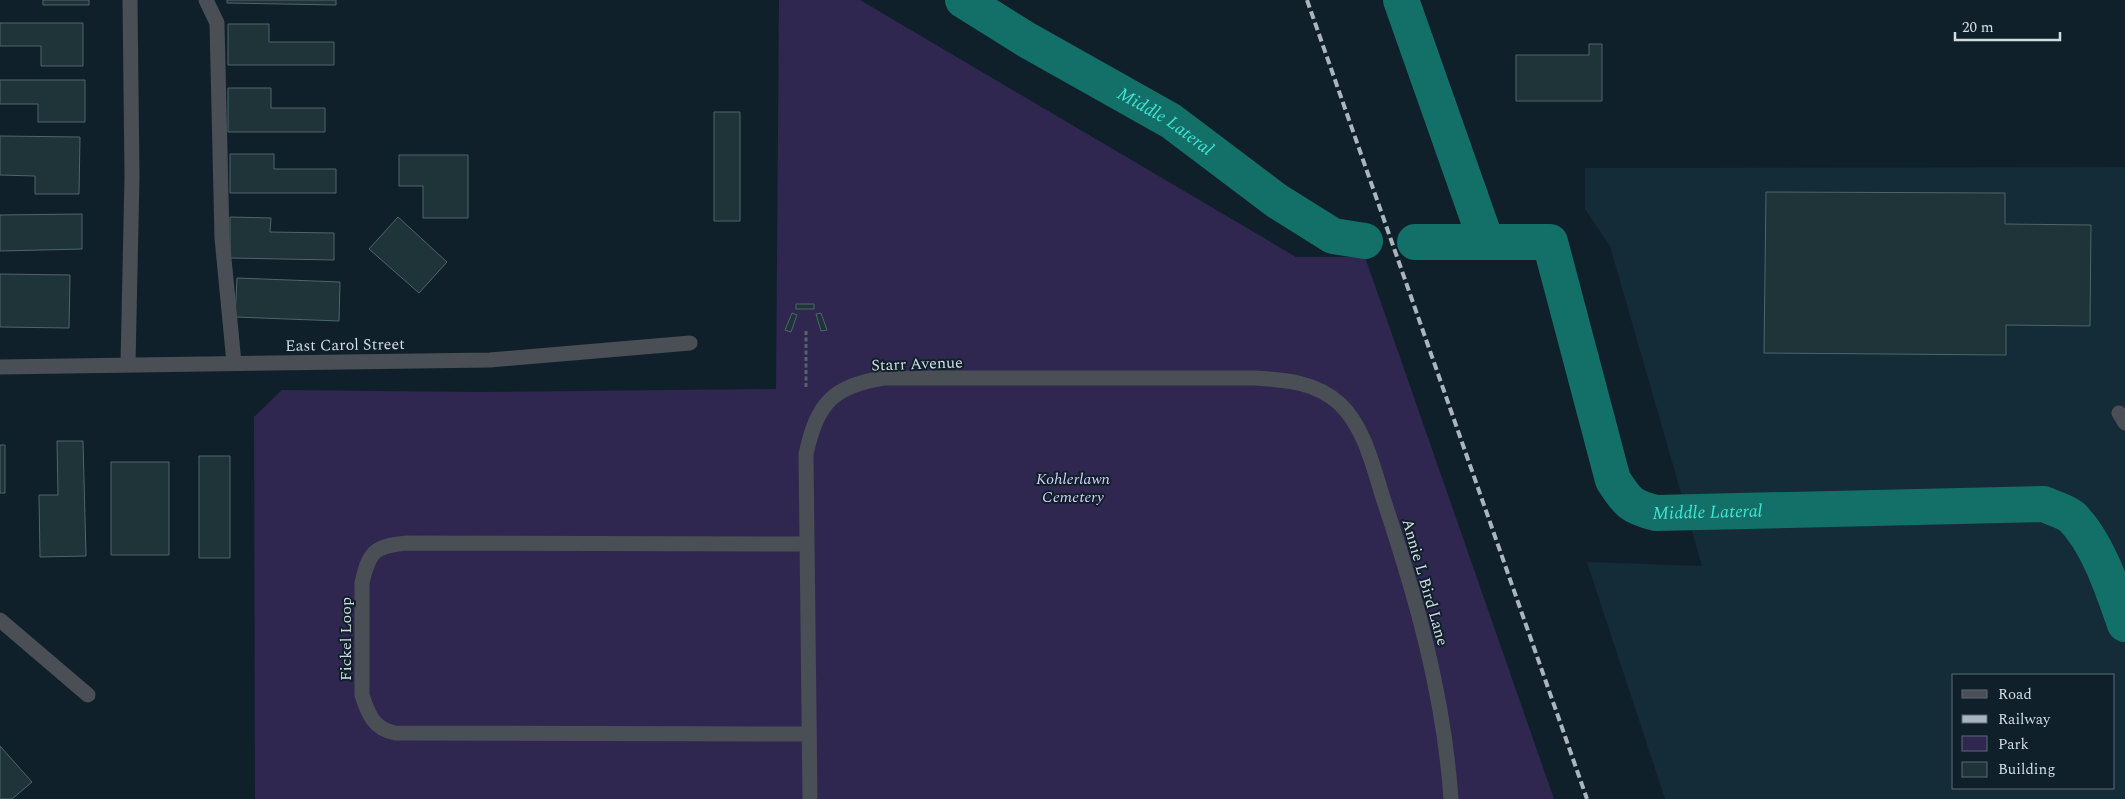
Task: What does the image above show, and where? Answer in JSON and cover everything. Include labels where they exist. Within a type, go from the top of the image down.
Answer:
[{"type":"street","points":[[128,364],[132,177],[130,0]]},
{"type":"street","points":[[206,0],[217,23],[222,238],[234,363]]},
{"type":"street","name":"East Carol Street","points":[[0,367],[490,360],[690,343]]},
{"type":"street","name":"Starr Avenue","points":[[810,799],[806,454],[816,418],[839,391],[861,382],[884,378],[1255,378],[1303,383],[1323,391]]},
{"type":"street","name":"Annie L Bird Lane","points":[[1323,391],[1341,405],[1356,426],[1369,454],[1408,574],[1436,683],[1448,751],[1451,799]]},
{"type":"street","name":"Fickel Loop","points":[[807,544],[407,543],[384,545],[373,554],[366,565],[362,583],[362,695],[367,712],[375,723],[384,731],[395,733],[809,734]]},
{"type":"street","points":[[0,620],[88,695]]},
{"type":"path","points":[[806,331],[808,406],[816,418]]},
{"type":"shaded area","points":[[2125,167],[2125,799],[1665,799],[1587,562],[1702,566],[1610,246],[1585,209],[1585,168]]},
{"type":"green space","name":"Kohlerlawn Cemetery","points":[[779,0],[860,0],[1296,257],[1365,257],[1554,799],[255,799],[254,417],[282,390],[478,392],[776,389]]},
{"type":"building","points":[[43,0],[89,0],[89,5],[43,5]]},
{"type":"building","points":[[227,0],[336,0],[336,5],[227,3]]},
{"type":"building","points":[[0,23],[83,23],[83,66],[41,66],[41,46],[0,46]]},
{"type":"building","points":[[228,24],[269,24],[269,42],[334,42],[334,65],[228,65]]},
{"type":"building","points":[[1589,44],[1602,44],[1602,101],[1516,101],[1516,55],[1589,55]]},
{"type":"building","points":[[0,80],[85,80],[85,122],[38,122],[38,104],[0,104]]},
{"type":"building","points":[[228,88],[271,88],[271,108],[325,108],[325,132],[228,132]]},
{"type":"building","points":[[714,112],[740,112],[740,221],[714,221]]},
{"type":"building","points":[[0,136],[80,137],[79,194],[35,194],[35,176],[0,175]]},
{"type":"building","points":[[230,154],[274,154],[274,169],[336,169],[336,193],[230,193]]},
{"type":"building","points":[[399,155],[468,155],[468,218],[423,218],[423,186],[399,186]]},
{"type":"building","points":[[1766,192],[2005,193],[2005,224],[2091,225],[2090,326],[2006,325],[2006,355],[1764,353]]},
{"type":"building","points":[[82,214],[82,249],[0,251],[0,215]]},
{"type":"building","points":[[230,217],[271,218],[270,232],[334,233],[334,260],[230,258]]},
{"type":"building","points":[[398,217],[447,262],[419,293],[369,249]]},
{"type":"building","points":[[0,274],[70,275],[69,328],[0,327]]},
{"type":"building","points":[[237,278],[340,282],[339,321],[235,317]]},
{"type":"building","points":[[796,304],[814,304],[814,309],[796,309]]},
{"type":"building","points":[[792,313],[797,315],[791,332],[785,330]]},
{"type":"building","points":[[821,313],[827,330],[821,331],[816,314]]},
{"type":"building","points":[[57,441],[83,441],[86,556],[40,557],[39,495],[58,495]]},
{"type":"building","points":[[0,445],[5,445],[5,493],[0,493]]},
{"type":"building","points":[[199,456],[230,456],[230,558],[199,558]]},
{"type":"building","points":[[111,462],[169,462],[169,555],[111,555]]},
{"type":"building","points":[[0,746],[32,782],[12,799],[0,799]]},
{"type":"waterway","name":"Middle Lateral","points":[[963,0],[1027,40],[1171,121],[1277,201],[1333,236],[1365,241]]},
{"type":"waterway","points":[[1401,0],[1486,241]]},
{"type":"waterway","name":"Middle Lateral","points":[[1415,242],[1550,242],[1613,480],[1626,499],[1635,506],[1656,513],[2044,504],[2072,517],[2090,540],[2104,567],[2125,624]]},
{"type":"railway","points":[[1307,0],[1587,799]]}]
